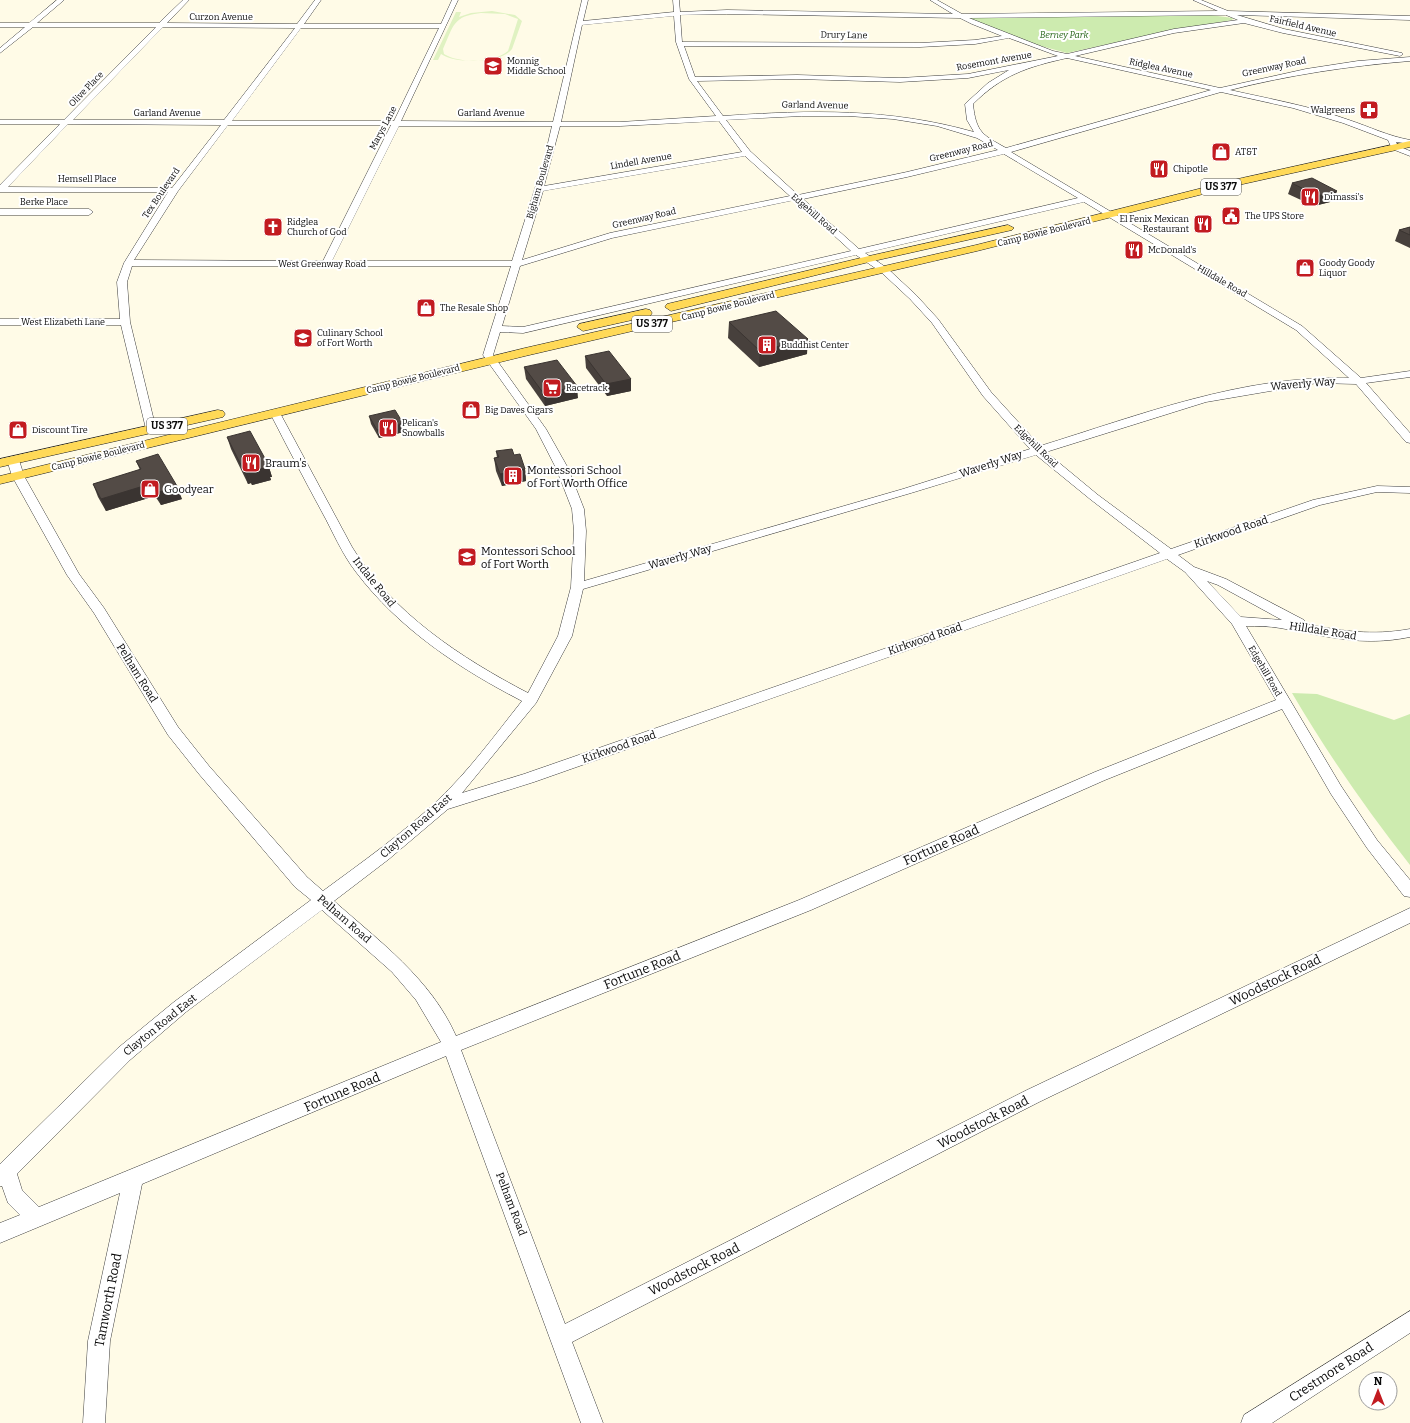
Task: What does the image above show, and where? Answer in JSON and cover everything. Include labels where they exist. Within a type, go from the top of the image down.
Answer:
[{"type":"main road","name":"Camp Bowie Boulevard","points":[[490,355],[694,315],[884,270],[1112,215],[1393,143],[1410,134]]},
{"type":"main road","name":"Camp Bowie Boulevard","points":[[0,480],[153,436],[490,355],[683,304],[869,259],[1100,208],[1268,167],[1393,143],[1410,143]]},
{"type":"main road","points":[[1242,181],[1272,172],[1273,171],[1268,167]]},
{"type":"main road","points":[[683,304],[694,315]]},
{"type":"main road","name":"Camp Bowie Boulevard","points":[[6,462],[153,436]]},
{"type":"street","points":[[0,52],[61,0]]},
{"type":"street","name":"Olive Place","points":[[0,189],[186,0]]},
{"type":"street","name":"Tex Boulevard","points":[[153,436],[125,322],[122,282],[128,263],[174,190],[224,123],[270,66],[318,0]]},
{"type":"street","name":"Marys Lane","points":[[326,264],[455,0]]},
{"type":"street","name":"Bigham Boulevard","points":[[490,355],[496,329],[539,189],[585,0]]},
{"type":"street","name":"Edgehill Road","points":[[676,0],[680,44],[692,79],[747,154],[857,252],[884,270],[932,318],[987,394],[1037,450],[1189,569],[1236,621],[1283,703],[1340,796],[1372,844],[1410,891]]},
{"type":"street","name":"Ridglea Avenue","points":[[933,0],[959,16],[1008,37],[1065,55],[1130,72],[1308,110],[1346,121],[1393,143],[1410,154]]},
{"type":"street","name":"Fairfield Avenue","points":[[1196,0],[1246,21],[1316,39],[1410,55]]},
{"type":"street","points":[[580,23],[677,13],[727,12],[959,16],[1295,14],[1410,18]]},
{"type":"street","name":"Rosemont Avenue","points":[[692,79],[752,77],[925,80],[968,76],[1031,64],[1174,31],[1295,14]]},
{"type":"street","name":"Curzon Avenue","points":[[0,25],[442,26]]},
{"type":"street","name":"Drury Lane","points":[[680,44],[790,43],[920,45],[976,42],[1008,37]]},
{"type":"street","name":"Greenway Road","points":[[516,264],[524,264],[574,246],[610,236],[694,217],[924,171],[1004,151],[1219,90],[1293,73],[1338,65],[1410,59]]},
{"type":"street","name":"Hilldale Road","points":[[1031,64],[1016,68],[998,77],[969,104],[968,110],[971,120],[980,136],[1295,326],[1359,381],[1410,440]]},
{"type":"street","name":"Garland Avenue","points":[[0,122],[637,123],[722,119],[761,115],[867,116],[941,125],[980,136]]},
{"type":"street","name":"Lindell Avenue","points":[[539,189],[747,154]]},
{"type":"street","name":"Hemsell Place","points":[[0,189],[174,190]]},
{"type":"street","points":[[496,329],[523,330],[1086,199]]},
{"type":"street","name":"Berke Place","points":[[0,212],[89,212]]},
{"type":"street","name":"West Greenway Road","points":[[128,263],[516,264]]},
{"type":"street","name":"West Elizabeth Lane","points":[[0,322],[125,322]]},
{"type":"street","name":"Clayton Road East","points":[[3,1174],[85,1090],[130,1049],[180,1008],[383,855],[443,805],[483,760],[531,700],[565,636],[577,588],[580,531],[578,509],[562,468],[535,420],[490,355]]},
{"type":"street","name":"Waverly Way","points":[[577,588],[907,491],[1204,399],[1236,392],[1317,380],[1359,381],[1410,374]]},
{"type":"street","name":"Indale Road","points":[[272,407],[335,526],[360,569],[393,607],[444,650],[491,680],[531,700]]},
{"type":"street","name":"Pelham Road","points":[[6,462],[18,476],[73,575],[98,611],[173,731],[204,770],[301,882],[398,967],[422,995],[448,1036],[592,1423]]},
{"type":"street","name":"Kirkwood Road","points":[[443,805],[537,776],[1317,502],[1348,494],[1377,489],[1410,490]]},
{"type":"street","points":[[1189,569],[1222,582],[1310,629]]},
{"type":"street","name":"Hilldale Road","points":[[1236,621],[1278,623],[1351,637],[1390,637],[1410,633]]},
{"type":"street","name":"Fortune Road","points":[[0,1233],[35,1217],[133,1179],[451,1046],[804,904],[1100,776],[1283,703]]},
{"type":"street","name":"Woodstock Road","points":[[561,1337],[1033,1096],[1410,915]]},
{"type":"street","points":[[3,1174],[16,1196],[35,1217]]},
{"type":"street","name":"Tamworth Road","points":[[94,1423],[99,1341],[133,1179]]},
{"type":"street","name":"Crestmore Road","points":[[1252,1423],[1410,1321]]},
{"type":"green space","points":[[492,11],[515,15],[522,21],[512,49],[498,58],[488,60],[456,60],[441,54],[438,60],[433,60],[456,12],[461,12],[459,17],[471,13]]},
{"type":"green space","name":"Berney Park","points":[[1210,15],[1233,18],[1232,20],[1155,34],[1067,53],[1026,42],[969,18]]},
{"type":"green space","points":[[1292,693],[1317,694],[1394,720],[1410,714],[1410,865],[1348,781]]},
{"type":"building","points":[[1312,178],[1337,191],[1317,196],[1292,183]]},
{"type":"building","points":[[1410,227],[1410,235],[1399,230]]},
{"type":"building","points":[[776,311],[808,339],[760,351],[729,322]]},
{"type":"building","points":[[609,351],[631,379],[606,384],[585,356]]},
{"type":"building","points":[[557,360],[577,386],[544,394],[524,367]]},
{"type":"building","points":[[395,410],[403,423],[377,430],[369,416]]},
{"type":"building","name":"Braum's","points":[[250,431],[268,464],[266,465],[267,467],[248,473],[247,470],[244,471],[227,437]]},
{"type":"building","points":[[512,449],[514,455],[520,454],[525,469],[500,474],[494,458],[499,457],[496,451]]},
{"type":"building","points":[[158,454],[177,486],[156,493],[150,484],[101,499],[93,484],[141,469],[136,461]]},
{"type":"place","name":"Monnig Middle School","points":[[493,66]]},
{"type":"place","name":"Walgreens","points":[[1369,110]]},
{"type":"place","name":"AT&T","points":[[1221,152]]},
{"type":"place","name":"Chipotle","points":[[1159,169]]},
{"type":"place","name":"Dimassi's","points":[[1310,197]]},
{"type":"place","name":"The UPS Store","points":[[1231,216]]},
{"type":"place","name":"El Fenix Mexican Restaurant","points":[[1203,224]]},
{"type":"place","name":"Ridglea Church of God","points":[[273,227]]},
{"type":"place","name":"McDonald's","points":[[1134,250]]},
{"type":"place","name":"Goody Goody Liquor","points":[[1305,268]]},
{"type":"place","name":"The Resale Shop","points":[[426,308]]},
{"type":"place","name":"Culinary School of Fort Worth","points":[[303,338]]},
{"type":"place","name":"Buddhist Center","points":[[767,345]]},
{"type":"place","name":"Racetrack","points":[[552,388]]},
{"type":"place","name":"Big Daves Cigars","points":[[471,410]]},
{"type":"place","name":"Pelican's Snowballs","points":[[388,428]]},
{"type":"place","name":"Discount Tire","points":[[18,430]]},
{"type":"place","name":"Braum's","points":[[251,463]]},
{"type":"place","name":"Montessori School of Fort Worth Office","points":[[513,476]]},
{"type":"place","name":"Goodyear","points":[[150,489]]},
{"type":"place","name":"Montessori School of Fort Worth","points":[[467,557]]}]
